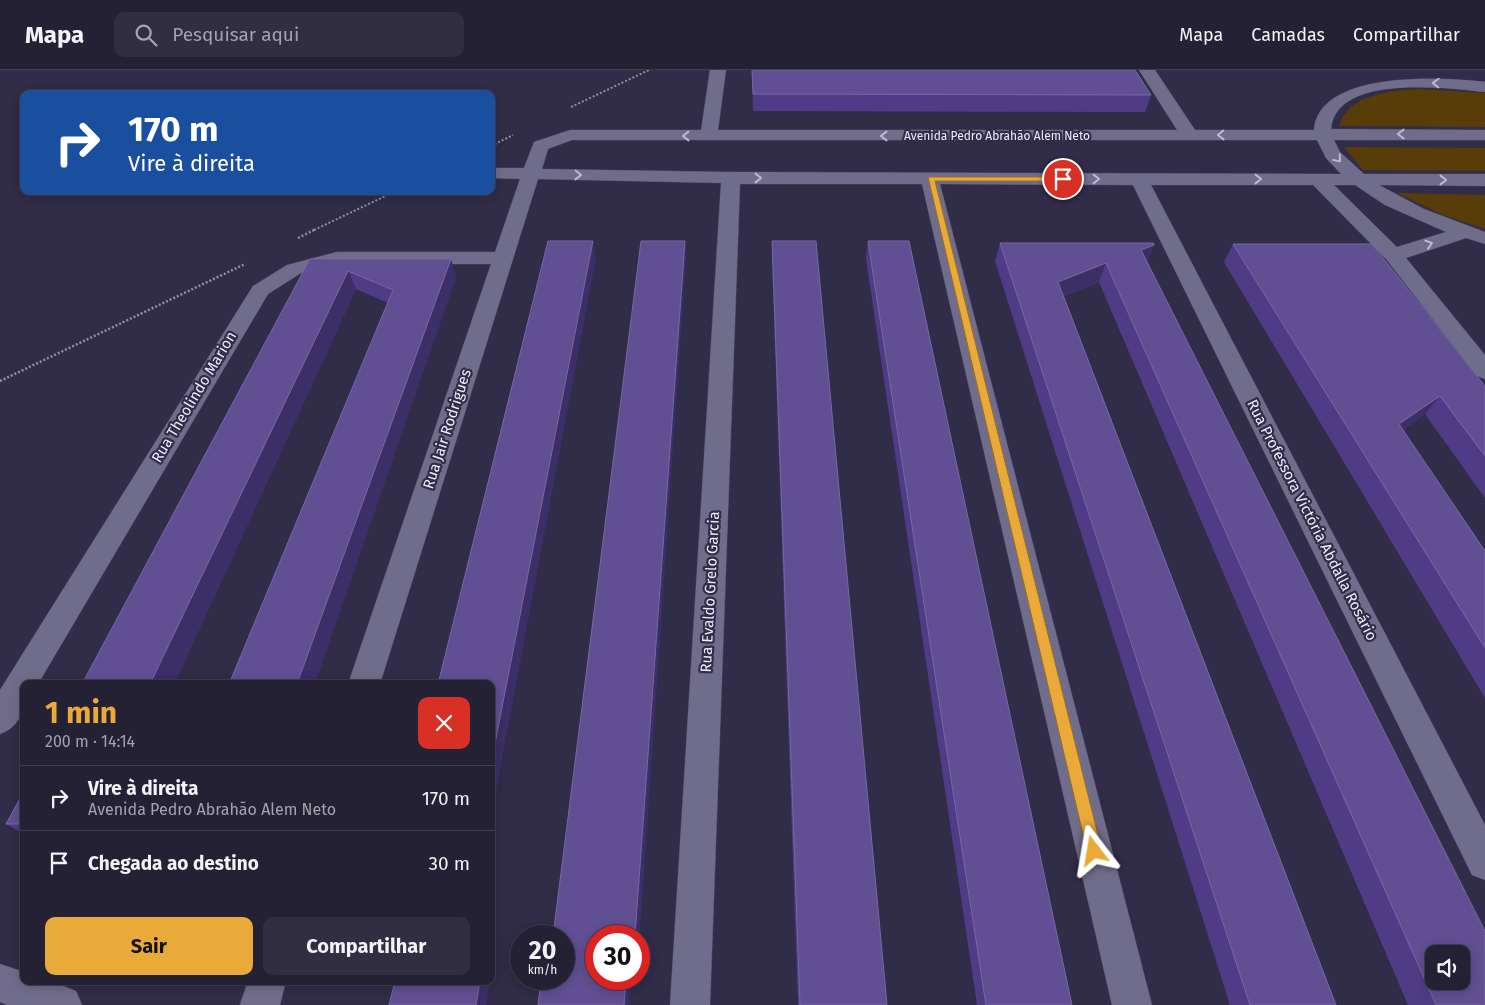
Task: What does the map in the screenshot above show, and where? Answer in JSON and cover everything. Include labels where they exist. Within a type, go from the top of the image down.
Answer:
[{"type":"street","points":[[709,136],[718,70]]},
{"type":"street","points":[[1147,70],[1190,136]]},
{"type":"street","points":[[1397,70],[1412,83]]},
{"type":"street","points":[[1485,87],[1412,83],[1373,87],[1343,98],[1326,114],[1323,134],[1336,158],[1360,180],[1409,210],[1485,238]]},
{"type":"street","name":"Avenida Pedro Abrahão Alem Neto","points":[[530,173],[540,146],[570,135],[1485,135]]},
{"type":"street","points":[[495,173],[731,178],[1485,180]]},
{"type":"street","name":"Rua Jair Rodrigues","points":[[365,680],[530,173]]},
{"type":"street","name":"Rua Evaldo Grelo Garcia","points":[[690,1005],[731,178]]},
{"type":"street","points":[[930,179],[1132,1005]]},
{"type":"street","name":"Rua Professora Victória Abdalla Rosário","points":[[1139,179],[1485,862]]},
{"type":"street","points":[[1317,179],[1392,256],[1485,371]]},
{"type":"street","points":[[1392,256],[1465,232]]},
{"type":"street","name":"Rua Theolindo Marion","points":[[24,680],[260,290],[294,269],[337,258],[502,258]]},
{"type":"street","name":"Rua Theolindo Marion","points":[[0,719],[20,686]]},
{"type":"street","points":[[0,983],[62,1005]]},
{"type":"street","points":[[260,1005],[266,985]]},
{"type":"path","points":[[297,239],[388,195]]},
{"type":"path","points":[[0,382],[252,260]]},
{"type":"shaded area","points":[[1420,89],[1485,93],[1485,127],[1339,126],[1344,115],[1361,100],[1384,93]]},
{"type":"shaded area","points":[[1344,147],[1485,148],[1485,171],[1363,170]]},
{"type":"shaded area","points":[[1397,193],[1485,195],[1485,229],[1443,215]]},
{"type":"building","points":[[752,70],[1135,70],[1151,95],[753,94]]},
{"type":"building","points":[[548,241],[593,241],[495,743],[495,680],[439,680]]},
{"type":"building","points":[[641,241],[685,241],[636,925],[585,925],[585,990],[625,990],[624,1005],[538,1005],[540,990],[575,990],[575,925],[554,925]]},
{"type":"building","points":[[772,241],[816,241],[887,1005],[800,1005]]},
{"type":"building","points":[[868,241],[909,241],[1072,1005],[986,1005]]},
{"type":"building","points":[[1000,243],[1154,243],[1154,245],[1141,250],[1485,931],[1485,1005],[1436,1005],[1429,990],[1470,990],[1470,945],[1425,945],[1425,980],[1106,263],[1058,282],[1336,1005],[1250,1005]]},
{"type":"building","points":[[1233,244],[1372,244],[1485,386],[1485,456],[1440,396],[1399,424],[1485,551],[1485,648]]},
{"type":"building","points":[[310,259],[451,259],[298,680],[231,680],[393,290],[348,271],[152,680],[84,680]]},
{"type":"building","points":[[20,798],[20,824],[6,824]]},
{"type":"building","points":[[394,985],[479,985],[476,1005],[389,1005]]},
{"type":"route","points":[[1063,179],[930,179],[1094,851]]}]
